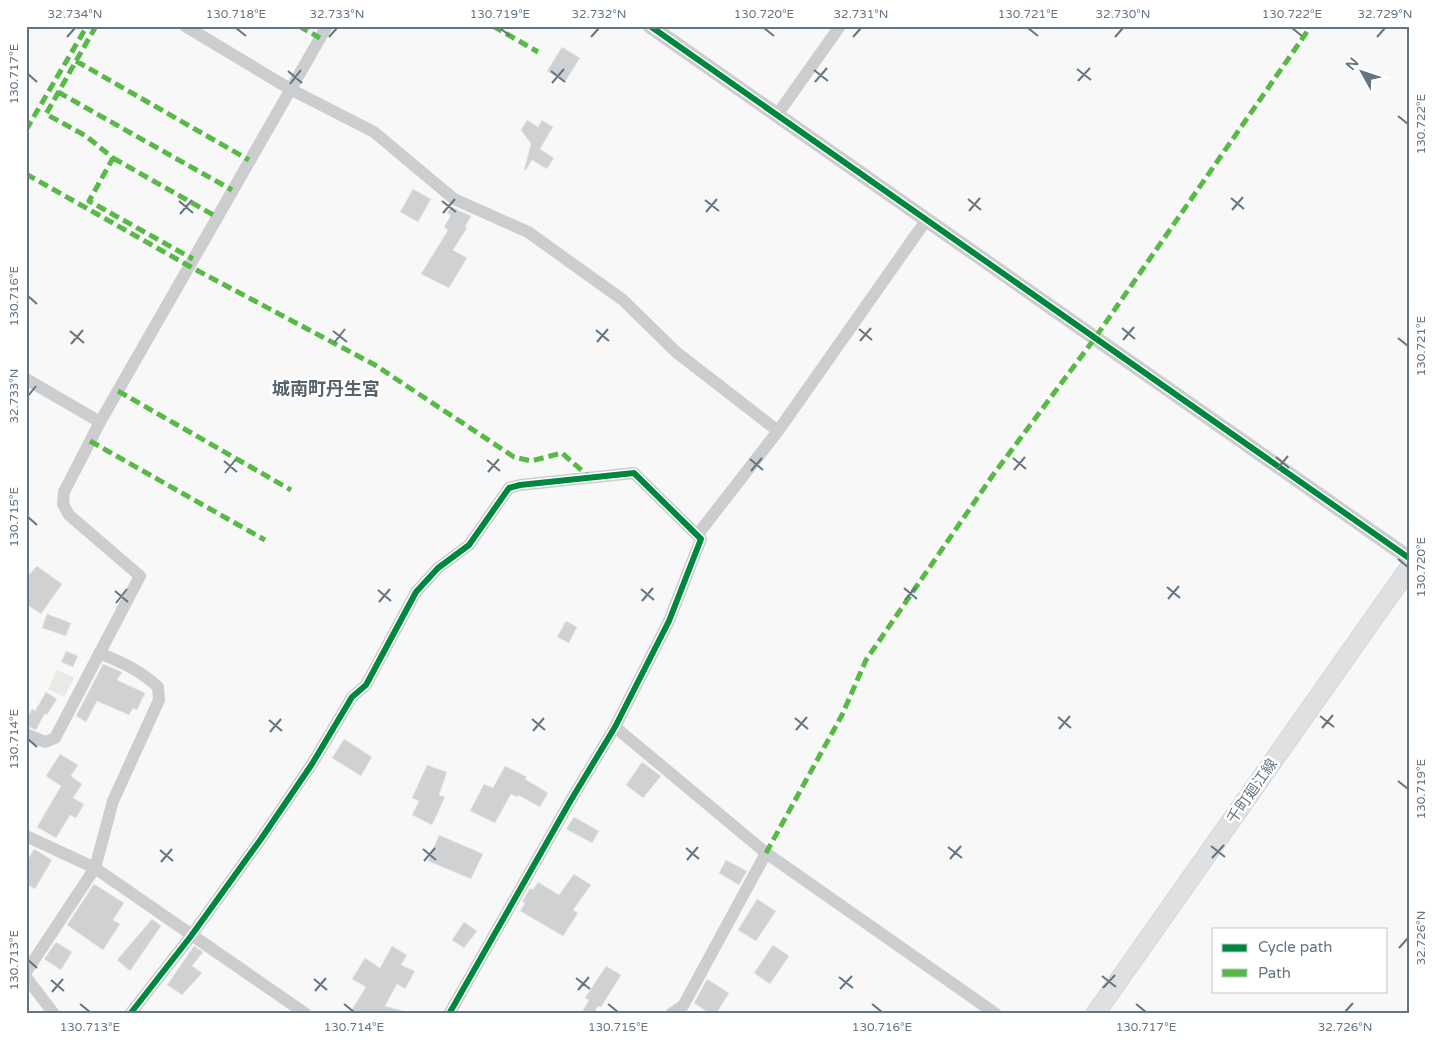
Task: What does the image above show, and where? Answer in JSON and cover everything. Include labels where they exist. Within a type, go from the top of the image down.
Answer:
[{"type":"main road","name":"千町廻江線","points":[[1095,1014],[1409,568]]},
{"type":"street","points":[[185,26],[290,88],[374,132],[454,199],[528,232],[623,300],[676,352],[778,431]]},
{"type":"street","points":[[26,734],[46,742],[55,738],[140,576],[69,515],[63,504],[64,492],[100,422],[327,26]]},
{"type":"street","points":[[650,26],[1409,558]]},
{"type":"street","points":[[777,115],[840,26]]},
{"type":"street","points":[[698,534],[778,431],[927,219]]},
{"type":"street","points":[[26,379],[100,422]]},
{"type":"street","points":[[130,1014],[192,936],[307,772],[352,697],[366,685],[416,592],[438,568],[469,545],[509,488],[530,483],[634,473],[698,534],[700,539],[669,621],[616,727],[570,800],[449,1014]]},
{"type":"street","points":[[26,972],[94,868],[113,801],[159,700],[160,693],[158,687],[139,671],[99,653]]},
{"type":"street","points":[[616,727],[766,853],[996,1014]]},
{"type":"street","points":[[26,836],[94,868],[306,1014]]},
{"type":"street","points":[[671,1014],[683,1006],[766,853]]},
{"type":"street","points":[[26,977],[54,1014]]},
{"type":"shaded area","points":[[57,670],[74,678],[64,697],[48,689]]},
{"type":"building","points":[[562,47],[580,58],[565,82],[547,71]]},
{"type":"building","points":[[527,120],[538,127],[542,120],[553,127],[540,149],[554,158],[547,169],[532,160],[526,170],[524,170],[531,144],[521,130]]},
{"type":"building","points":[[413,189],[431,199],[418,222],[400,212]]},
{"type":"building","points":[[451,207],[471,216],[465,227],[467,228],[453,250],[467,258],[449,288],[421,274],[448,230],[444,227],[451,215],[447,213]]},
{"type":"building","points":[[37,566],[62,584],[41,614],[26,604],[26,578]]},
{"type":"building","points":[[47,614],[71,623],[66,636],[42,628]]},
{"type":"building","points":[[566,621],[577,627],[569,643],[557,637]]},
{"type":"building","points":[[66,651],[78,656],[73,667],[61,662]]},
{"type":"building","points":[[103,664],[122,672],[117,680],[145,693],[137,710],[133,708],[129,715],[97,701],[86,722],[76,716]]},
{"type":"building","points":[[46,692],[57,699],[47,715],[45,713],[36,730],[26,726],[26,720],[32,709],[35,711]]},
{"type":"building","points":[[344,739],[372,757],[361,776],[332,758]]},
{"type":"building","points":[[60,754],[78,765],[71,776],[82,784],[73,798],[84,804],[76,818],[70,815],[56,838],[37,827],[61,786],[46,776]]},
{"type":"building","points":[[642,762],[661,776],[643,798],[626,785]]},
{"type":"building","points":[[427,765],[447,772],[439,795],[445,797],[432,825],[412,815],[419,801],[412,798]]},
{"type":"building","points":[[505,766],[527,777],[525,779],[548,793],[540,807],[518,795],[517,797],[511,794],[495,823],[470,811],[484,784],[493,788]]},
{"type":"building","points":[[574,817],[599,831],[592,843],[566,829]]},
{"type":"building","points":[[439,835],[483,854],[471,879],[428,861]]},
{"type":"building","points":[[34,849],[52,860],[35,889],[26,884],[26,863]]},
{"type":"building","points":[[726,860],[747,871],[739,885],[719,873]]},
{"type":"building","points":[[574,874],[591,885],[573,910],[578,913],[563,936],[520,911],[525,903],[522,902],[530,888],[533,890],[538,882],[559,895]]},
{"type":"building","points":[[94,884],[124,903],[113,920],[120,924],[103,950],[67,925]]},
{"type":"building","points":[[757,899],[776,911],[756,941],[738,930]]},
{"type":"building","points":[[152,919],[161,926],[130,971],[117,960]]},
{"type":"building","points":[[464,922],[477,931],[464,948],[452,940]]},
{"type":"building","points":[[56,942],[72,952],[61,970],[44,959]]},
{"type":"building","points":[[773,945],[789,956],[770,984],[754,973]]},
{"type":"building","points":[[194,946],[203,952],[192,966],[202,973],[182,995],[167,985]]},
{"type":"building","points":[[392,946],[407,955],[401,965],[415,971],[405,989],[397,984],[385,1006],[403,1011],[403,1014],[349,1014],[366,987],[352,979],[365,958],[380,968]]},
{"type":"building","points":[[606,966],[621,975],[601,1007],[598,1006],[594,1014],[581,1014],[589,1000],[585,998]]},
{"type":"building","points":[[707,979],[729,993],[716,1014],[710,1014],[694,1003]]},
{"type":"marked path","points":[[26,130],[87,26]]},
{"type":"marked path","points":[[96,26],[46,114],[86,136],[113,158],[89,201],[193,259]]},
{"type":"marked path","points":[[299,26],[320,38]]},
{"type":"marked path","points":[[493,26],[538,52]]},
{"type":"marked path","points":[[766,853],[842,715],[866,660],[993,475],[1095,338],[1311,26]]},
{"type":"marked path","points":[[76,61],[249,160]]},
{"type":"marked path","points":[[58,92],[232,190]]},
{"type":"marked path","points":[[113,158],[217,217]]},
{"type":"marked path","points":[[26,174],[189,266],[375,365],[514,457],[531,461],[562,453],[588,476]]},
{"type":"marked path","points":[[118,391],[291,490]]},
{"type":"marked path","points":[[90,441],[265,540]]},
{"type":"cycle path","points":[[650,26],[1409,558]]},
{"type":"cycle path","points":[[130,1014],[191,936],[261,839],[312,764],[352,697],[366,685],[416,592],[438,568],[469,545],[509,488],[520,485],[634,473],[701,539],[669,621],[615,727],[571,800],[449,1014]]},
{"type":"district","name":"城南町丹生宮","points":[[326,389]]}]
